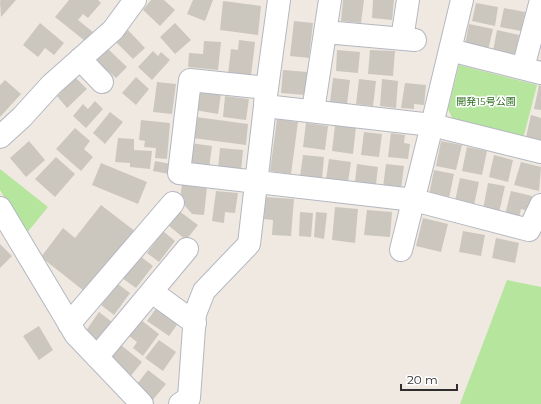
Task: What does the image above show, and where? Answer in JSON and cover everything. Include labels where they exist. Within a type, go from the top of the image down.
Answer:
[{"type":"street","points":[[0,137],[22,117],[51,85],[112,30],[135,0]]},
{"type":"street","points":[[180,404],[189,398],[195,314],[204,291],[249,244],[279,0]]},
{"type":"street","points":[[313,111],[330,0]]},
{"type":"street","points":[[325,32],[408,39],[408,0]]},
{"type":"street","points":[[401,250],[462,0]]},
{"type":"street","points":[[450,50],[532,71],[541,0]]},
{"type":"street","points":[[80,59],[102,82]]},
{"type":"street","points":[[541,152],[432,125],[313,111],[266,97],[190,80],[179,173],[414,200],[530,230],[541,205]]},
{"type":"street","points":[[68,324],[173,203]]},
{"type":"street","points":[[1,213],[76,335],[142,404]]},
{"type":"street","points":[[97,357],[187,249]]},
{"type":"street","points":[[152,292],[195,323]]},
{"type":"green space","name":"開発15号公園","points":[[459,65],[537,85],[523,139],[454,122],[448,109]]},
{"type":"green space","points":[[0,169],[48,207],[26,234],[0,190]]},
{"type":"green space","points":[[507,280],[541,287],[541,404],[460,404]]},
{"type":"building","points":[[16,0],[1,17],[0,1]]},
{"type":"building","points":[[69,0],[98,0],[101,3],[88,18],[83,14],[78,20],[93,32],[85,41],[55,17]]},
{"type":"building","points":[[151,0],[164,0],[175,10],[160,26],[143,10]]},
{"type":"building","points":[[193,0],[213,0],[205,21],[187,14]]},
{"type":"building","points":[[343,0],[364,0],[361,23],[341,21]]},
{"type":"building","points":[[373,0],[394,0],[392,20],[372,18]]},
{"type":"building","points":[[223,1],[261,6],[258,35],[220,30]]},
{"type":"building","points":[[476,3],[498,7],[495,26],[472,21]]},
{"type":"building","points":[[504,8],[525,12],[521,31],[500,27]]},
{"type":"building","points":[[294,21],[313,23],[309,58],[290,56]]},
{"type":"building","points":[[40,23],[64,43],[54,55],[45,48],[38,57],[23,45]]},
{"type":"building","points":[[175,23],[191,40],[175,54],[160,37]]},
{"type":"building","points":[[469,24],[493,29],[488,50],[465,45]]},
{"type":"building","points":[[128,30],[145,48],[133,59],[116,42]]},
{"type":"building","points":[[497,30],[519,35],[515,55],[493,51]]},
{"type":"building","points":[[239,40],[255,42],[251,76],[228,74],[231,49],[238,50]]},
{"type":"building","points":[[204,41],[221,42],[218,70],[188,67],[189,53],[203,54]]},
{"type":"building","points":[[107,48],[127,67],[116,78],[108,71],[103,73],[93,63]]},
{"type":"building","points":[[337,50],[360,52],[358,73],[336,71]]},
{"type":"building","points":[[370,50],[395,51],[393,76],[368,74]]},
{"type":"building","points":[[153,51],[158,56],[161,52],[170,60],[152,80],[138,67]]},
{"type":"building","points":[[283,70],[307,72],[305,95],[281,93]]},
{"type":"building","points":[[136,77],[149,89],[136,105],[122,93]]},
{"type":"building","points":[[76,78],[87,89],[67,108],[57,96]]},
{"type":"building","points":[[333,78],[350,80],[347,104],[330,102]]},
{"type":"building","points":[[359,79],[376,81],[373,106],[356,104]]},
{"type":"building","points":[[382,79],[398,81],[396,108],[380,106]]},
{"type":"building","points":[[5,80],[21,94],[0,117],[0,85]]},
{"type":"building","points":[[157,82],[176,84],[172,114],[153,112]]},
{"type":"building","points":[[405,83],[426,85],[424,105],[414,104],[414,109],[401,108]]},
{"type":"building","points":[[539,85],[541,86],[541,110],[534,109]]},
{"type":"building","points":[[198,91],[221,94],[218,114],[195,110]]},
{"type":"building","points":[[225,96],[249,99],[246,120],[223,117]]},
{"type":"building","points":[[95,101],[103,109],[86,128],[73,116],[83,104],[88,109]]},
{"type":"building","points":[[110,112],[123,122],[105,144],[93,133]]},
{"type":"building","points":[[531,115],[541,118],[541,141],[526,137]]},
{"type":"building","points":[[196,117],[248,124],[246,145],[193,138]]},
{"type":"building","points":[[277,119],[298,122],[291,174],[270,171]]},
{"type":"building","points":[[141,120],[170,123],[167,159],[155,158],[156,148],[144,147],[145,141],[139,140]]},
{"type":"building","points":[[306,123],[328,126],[325,150],[303,147]]},
{"type":"building","points":[[335,125],[356,127],[353,154],[332,151]]},
{"type":"building","points":[[75,128],[90,141],[84,149],[93,157],[81,171],[56,149]]},
{"type":"building","points":[[364,132],[382,134],[379,157],[361,155]]},
{"type":"building","points":[[391,133],[405,135],[404,143],[410,144],[408,159],[388,157]]},
{"type":"building","points":[[118,138],[134,139],[134,150],[152,151],[150,169],[130,167],[130,163],[115,162]]},
{"type":"building","points":[[29,141],[45,160],[26,177],[10,158]]},
{"type":"building","points":[[441,141],[462,145],[456,170],[436,166]]},
{"type":"building","points":[[190,143],[212,146],[209,169],[187,166]]},
{"type":"building","points":[[467,147],[487,151],[482,175],[462,171]]},
{"type":"building","points":[[220,148],[243,150],[241,172],[218,169]]},
{"type":"building","points":[[303,155],[324,157],[322,179],[300,176]]},
{"type":"building","points":[[494,155],[513,160],[508,182],[489,177]]},
{"type":"building","points":[[56,157],[75,174],[55,197],[35,179]]},
{"type":"building","points":[[329,159],[351,162],[348,182],[326,179]]},
{"type":"building","points":[[155,161],[171,164],[169,174],[153,171]]},
{"type":"building","points":[[521,162],[541,167],[539,191],[514,185]]},
{"type":"building","points":[[101,163],[147,182],[138,204],[92,185]]},
{"type":"building","points":[[357,164],[378,167],[376,184],[355,182]]},
{"type":"building","points":[[386,164],[404,166],[401,189],[383,187]]},
{"type":"building","points":[[434,170],[454,174],[449,198],[429,195]]},
{"type":"building","points":[[460,178],[479,182],[474,205],[455,201]]},
{"type":"building","points":[[488,183],[505,186],[499,213],[483,209]]},
{"type":"building","points":[[182,184],[207,187],[204,215],[192,214],[180,200]]},
{"type":"building","points":[[216,191],[238,193],[235,213],[225,212],[224,223],[212,221]]},
{"type":"building","points":[[511,191],[532,196],[528,211],[521,209],[519,218],[505,215]]},
{"type":"building","points":[[265,197],[294,199],[291,236],[272,235],[273,220],[264,219]]},
{"type":"building","points":[[101,205],[136,232],[102,276],[98,273],[84,291],[41,257],[63,228],[75,238]]},
{"type":"building","points":[[335,207],[358,209],[355,243],[332,240]]},
{"type":"building","points":[[367,210],[392,212],[390,237],[364,235]]},
{"type":"building","points":[[179,211],[198,225],[186,240],[168,225]]},
{"type":"building","points":[[300,212],[313,213],[311,237],[299,236]]},
{"type":"building","points":[[316,212],[327,213],[324,239],[314,237]]},
{"type":"building","points":[[423,218],[448,224],[441,252],[416,246]]},
{"type":"building","points":[[163,231],[175,241],[159,262],[147,253]]},
{"type":"building","points":[[463,231],[485,235],[481,256],[459,252]]},
{"type":"building","points":[[496,238],[519,243],[515,263],[492,258]]},
{"type":"building","points":[[0,244],[12,256],[0,268]]},
{"type":"building","points":[[140,256],[153,266],[136,288],[122,278]]},
{"type":"building","points":[[118,284],[130,293],[114,315],[101,305]]},
{"type":"building","points":[[157,307],[179,322],[169,336],[147,321]]},
{"type":"building","points":[[99,312],[112,322],[96,344],[83,335]]},
{"type":"building","points":[[141,320],[159,334],[143,356],[133,348],[137,342],[129,336]]},
{"type":"building","points":[[39,326],[53,350],[39,360],[23,336]]},
{"type":"building","points":[[159,340],[176,352],[163,371],[145,358]]},
{"type":"building","points":[[121,345],[142,362],[130,377],[109,359]]},
{"type":"building","points":[[148,370],[166,384],[151,402],[134,388]]}]
